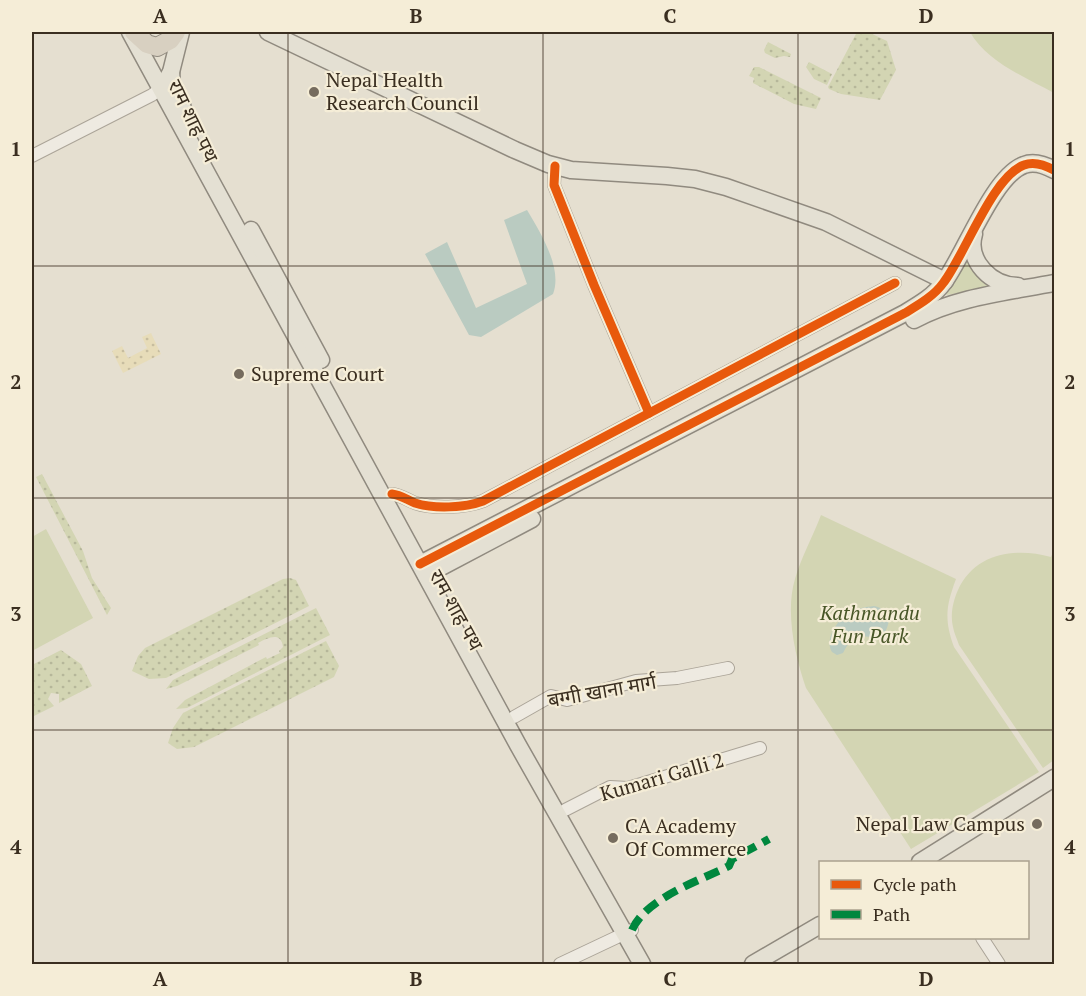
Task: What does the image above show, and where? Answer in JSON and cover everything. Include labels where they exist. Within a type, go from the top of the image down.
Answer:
[{"type":"highway","points":[[132,32],[147,44],[157,47],[170,40],[176,32]]},
{"type":"main road","points":[[132,32],[157,83]]},
{"type":"main road","points":[[171,72],[181,32]]},
{"type":"main road","points":[[268,32],[515,150],[552,165],[584,171],[695,179],[726,187],[826,222],[945,280]]},
{"type":"main road","name":"राम शाह पथ","points":[[171,72],[157,83],[427,567],[514,717],[565,810],[642,964]]},
{"type":"main road","name":"राम शाह पथ","points":[[171,72],[172,86],[177,98],[291,303],[392,494],[518,745],[628,933],[652,964]]},
{"type":"main road","points":[[871,336],[928,299],[945,280],[998,189],[1015,170],[1032,163],[1045,165],[1054,170]]},
{"type":"main road","points":[[977,226],[972,242],[972,252],[987,275],[998,282],[1012,286],[1034,287]]},
{"type":"main road","points":[[427,567],[871,336],[933,309],[1054,283]]},
{"type":"main road","points":[[931,860],[1054,778]]},
{"type":"main road","points":[[753,964],[818,926]]},
{"type":"street","points":[[32,156],[142,99],[157,83]]},
{"type":"street","points":[[552,165],[554,185],[646,414]]},
{"type":"street","points":[[392,494],[398,494],[416,503],[459,507],[471,505],[895,283]]},
{"type":"street","name":"बग्गी खाना मार्ग","points":[[514,717],[551,696],[567,700],[636,681],[677,678],[728,668]]},
{"type":"street","name":"Kumari Galli 2","points":[[565,810],[610,787],[628,788],[760,747]]},
{"type":"street","points":[[560,964],[628,933]]},
{"type":"street","points":[[983,939],[999,964]]},
{"type":"green space","points":[[857,32],[868,32],[887,41],[896,70],[880,100],[841,94],[828,87]]},
{"type":"green space","points":[[970,32],[1054,32],[1054,93],[996,60],[977,43]]},
{"type":"green space","points":[[768,42],[791,54],[790,57],[775,58],[765,53]]},
{"type":"green space","points":[[809,62],[832,74],[827,85],[814,79],[806,67]]},
{"type":"green space","points":[[754,67],[759,67],[821,98],[816,109],[794,104],[753,83],[754,78],[749,76]]},
{"type":"green space","points":[[969,253],[995,287],[946,295]]},
{"type":"green space","points":[[42,474],[83,551],[92,578],[111,608],[107,615],[36,477]]},
{"type":"green space","name":"Kathmandu Fun Park","points":[[821,515],[956,579],[948,613],[954,647],[1039,772],[911,849],[806,688],[798,662],[791,620],[792,592],[800,563]]},
{"type":"green space","points":[[46,529],[93,618],[32,651],[32,537]]},
{"type":"green space","points":[[1054,550],[1054,760],[1043,768],[959,645],[953,629],[952,613],[956,594],[965,578],[985,561],[1010,553],[1051,557]]},
{"type":"green space","points":[[283,579],[296,580],[309,606],[166,678],[149,679],[132,671],[138,656],[145,648]]},
{"type":"green space","points":[[316,608],[330,635],[187,708],[176,709],[185,700],[266,657],[267,659],[280,653],[283,647],[282,642],[277,637],[266,639],[258,643],[259,645],[177,686],[166,689],[173,680]]},
{"type":"green space","points":[[326,641],[339,666],[334,677],[194,747],[177,749],[168,743],[173,728],[183,713]]},
{"type":"green space","points":[[61,650],[81,664],[92,686],[59,703],[59,694],[51,693],[48,699],[54,706],[32,717],[32,665]]},
{"type":"sand","points":[[151,333],[161,354],[123,373],[112,351],[122,346],[128,358],[147,348],[142,337]]},
{"type":"shaded area","points":[[527,210],[544,239],[553,262],[555,284],[553,294],[481,337],[469,335],[425,254],[447,242],[476,308],[527,284],[504,220]]},
{"type":"shaded area","points":[[874,606],[887,613],[889,620],[884,634],[871,637],[857,636],[848,644],[843,653],[837,655],[832,652],[831,635],[841,619],[853,611]]},
{"type":"marked path","points":[[632,930],[639,919],[661,900],[729,866],[732,859],[769,839]]},
{"type":"cycle path","points":[[420,564],[905,313],[931,296],[944,282],[991,199],[1013,172],[1032,163],[1054,170]]},
{"type":"cycle path","points":[[555,166],[554,185],[649,413]]},
{"type":"cycle path","points":[[392,494],[415,503],[440,507],[483,501],[895,283]]},
{"type":"place","name":"Nepal Health Research Council","points":[[314,92]]},
{"type":"place","name":"Supreme Court","points":[[239,374]]},
{"type":"place","name":"Nepal Law Campus","points":[[1037,824]]},
{"type":"place","name":"CA Academy Of Commerce","points":[[613,838]]}]
